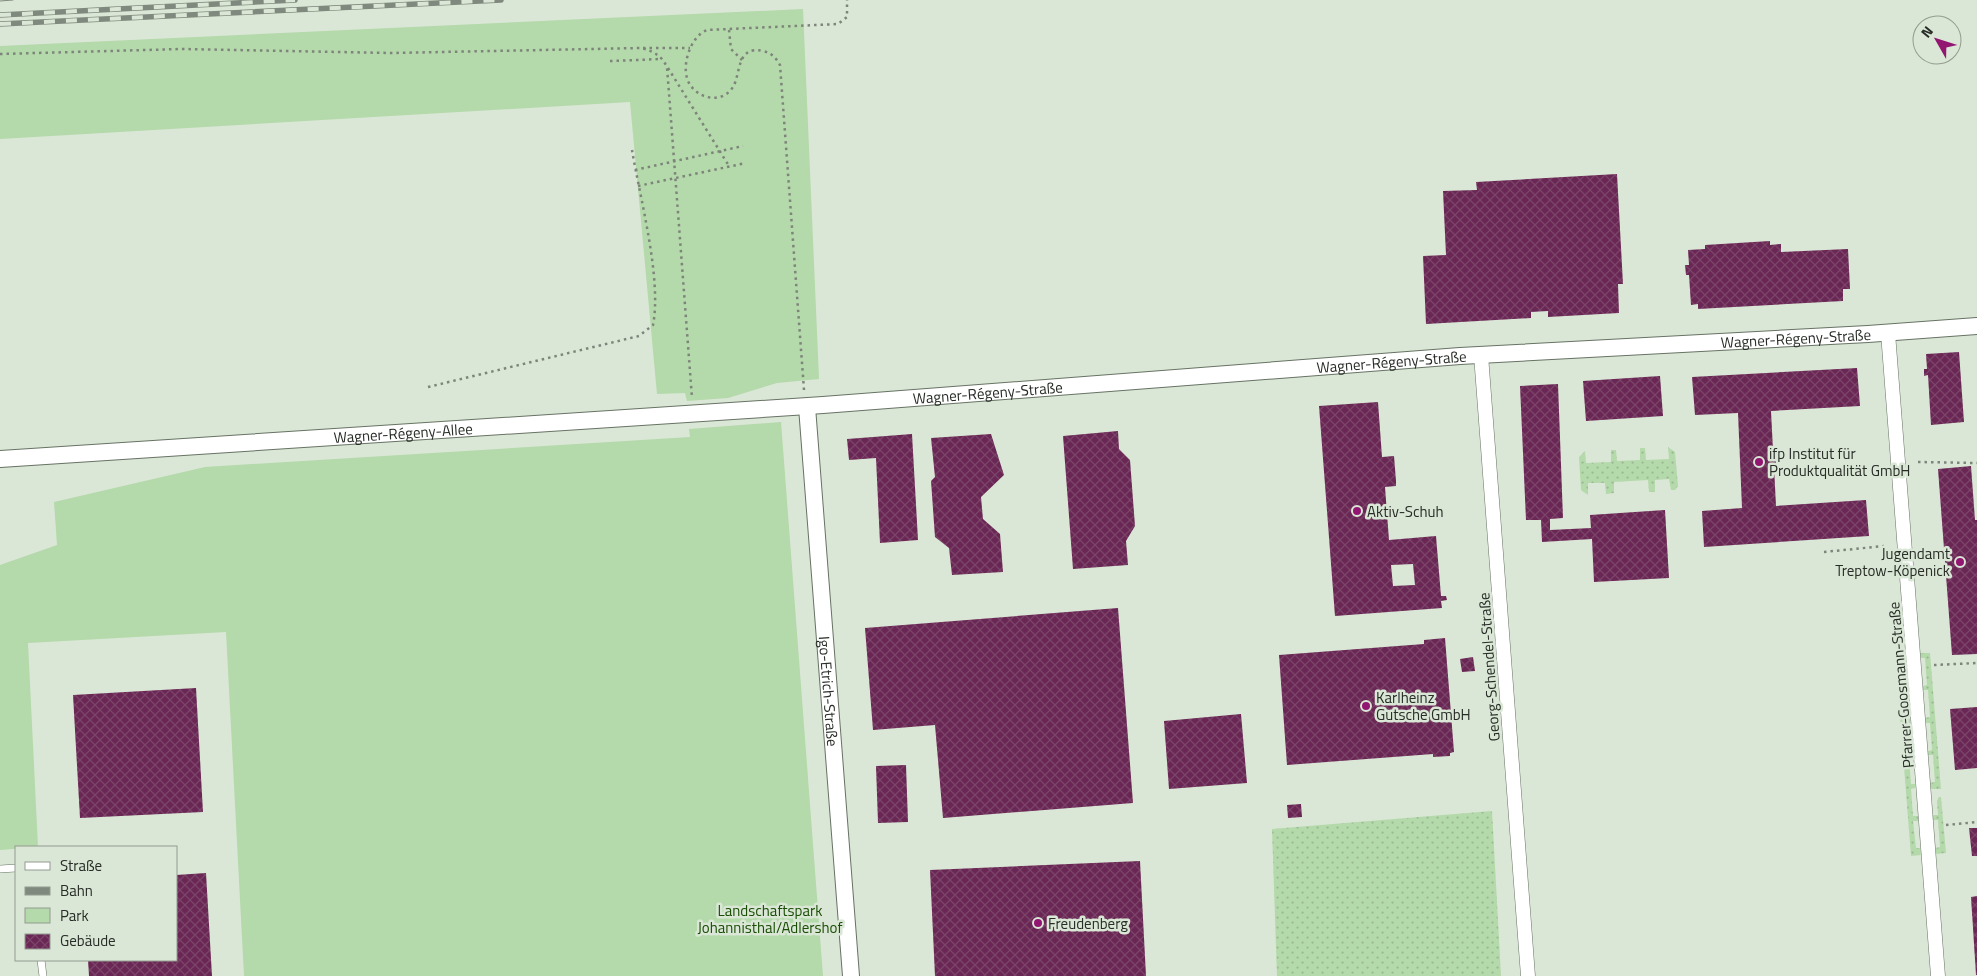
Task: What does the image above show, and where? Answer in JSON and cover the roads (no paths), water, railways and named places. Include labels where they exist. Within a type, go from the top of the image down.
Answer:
[{"type":"street","name":"Wagner-Régeny-Straße","points":[[807,406],[1480,355],[1888,333],[1977,326]]},
{"type":"street","name":"Pfarrer-Goosmann-Straße","points":[[1888,333],[1938,976]]},
{"type":"street","name":"Georg-Schendel-Straße","points":[[1480,355],[1528,976]]},
{"type":"street","name":"Wagner-Régeny-Allee","points":[[0,459],[807,406]]},
{"type":"street","name":"Igo-Etrich-Straße","points":[[807,406],[851,976]]},
{"type":"lane","points":[[0,868],[15,868]]},
{"type":"lane","points":[[42,961],[43,976]]},
{"type":"tram line","points":[[0,1],[13,0]]},
{"type":"railway","points":[[0,15],[295,0]]},
{"type":"railway","points":[[0,24],[501,0]]},
{"type":"place","name":"ifp Institut für Produktqualität GmbH","points":[[1759,462]]},
{"type":"place","name":"Aktiv-Schuh","points":[[1357,511]]},
{"type":"place","name":"Jugendamt Treptow-Köpenick","points":[[1960,562]]},
{"type":"place","name":"Karlheinz Gutsche GmbH","points":[[1366,706]]},
{"type":"place","name":"Freudenberg","points":[[1038,923]]},
{"type":"park label","name":"Landschaftspark Johannisthal/Adlershof","points":[[770,918]]}]
